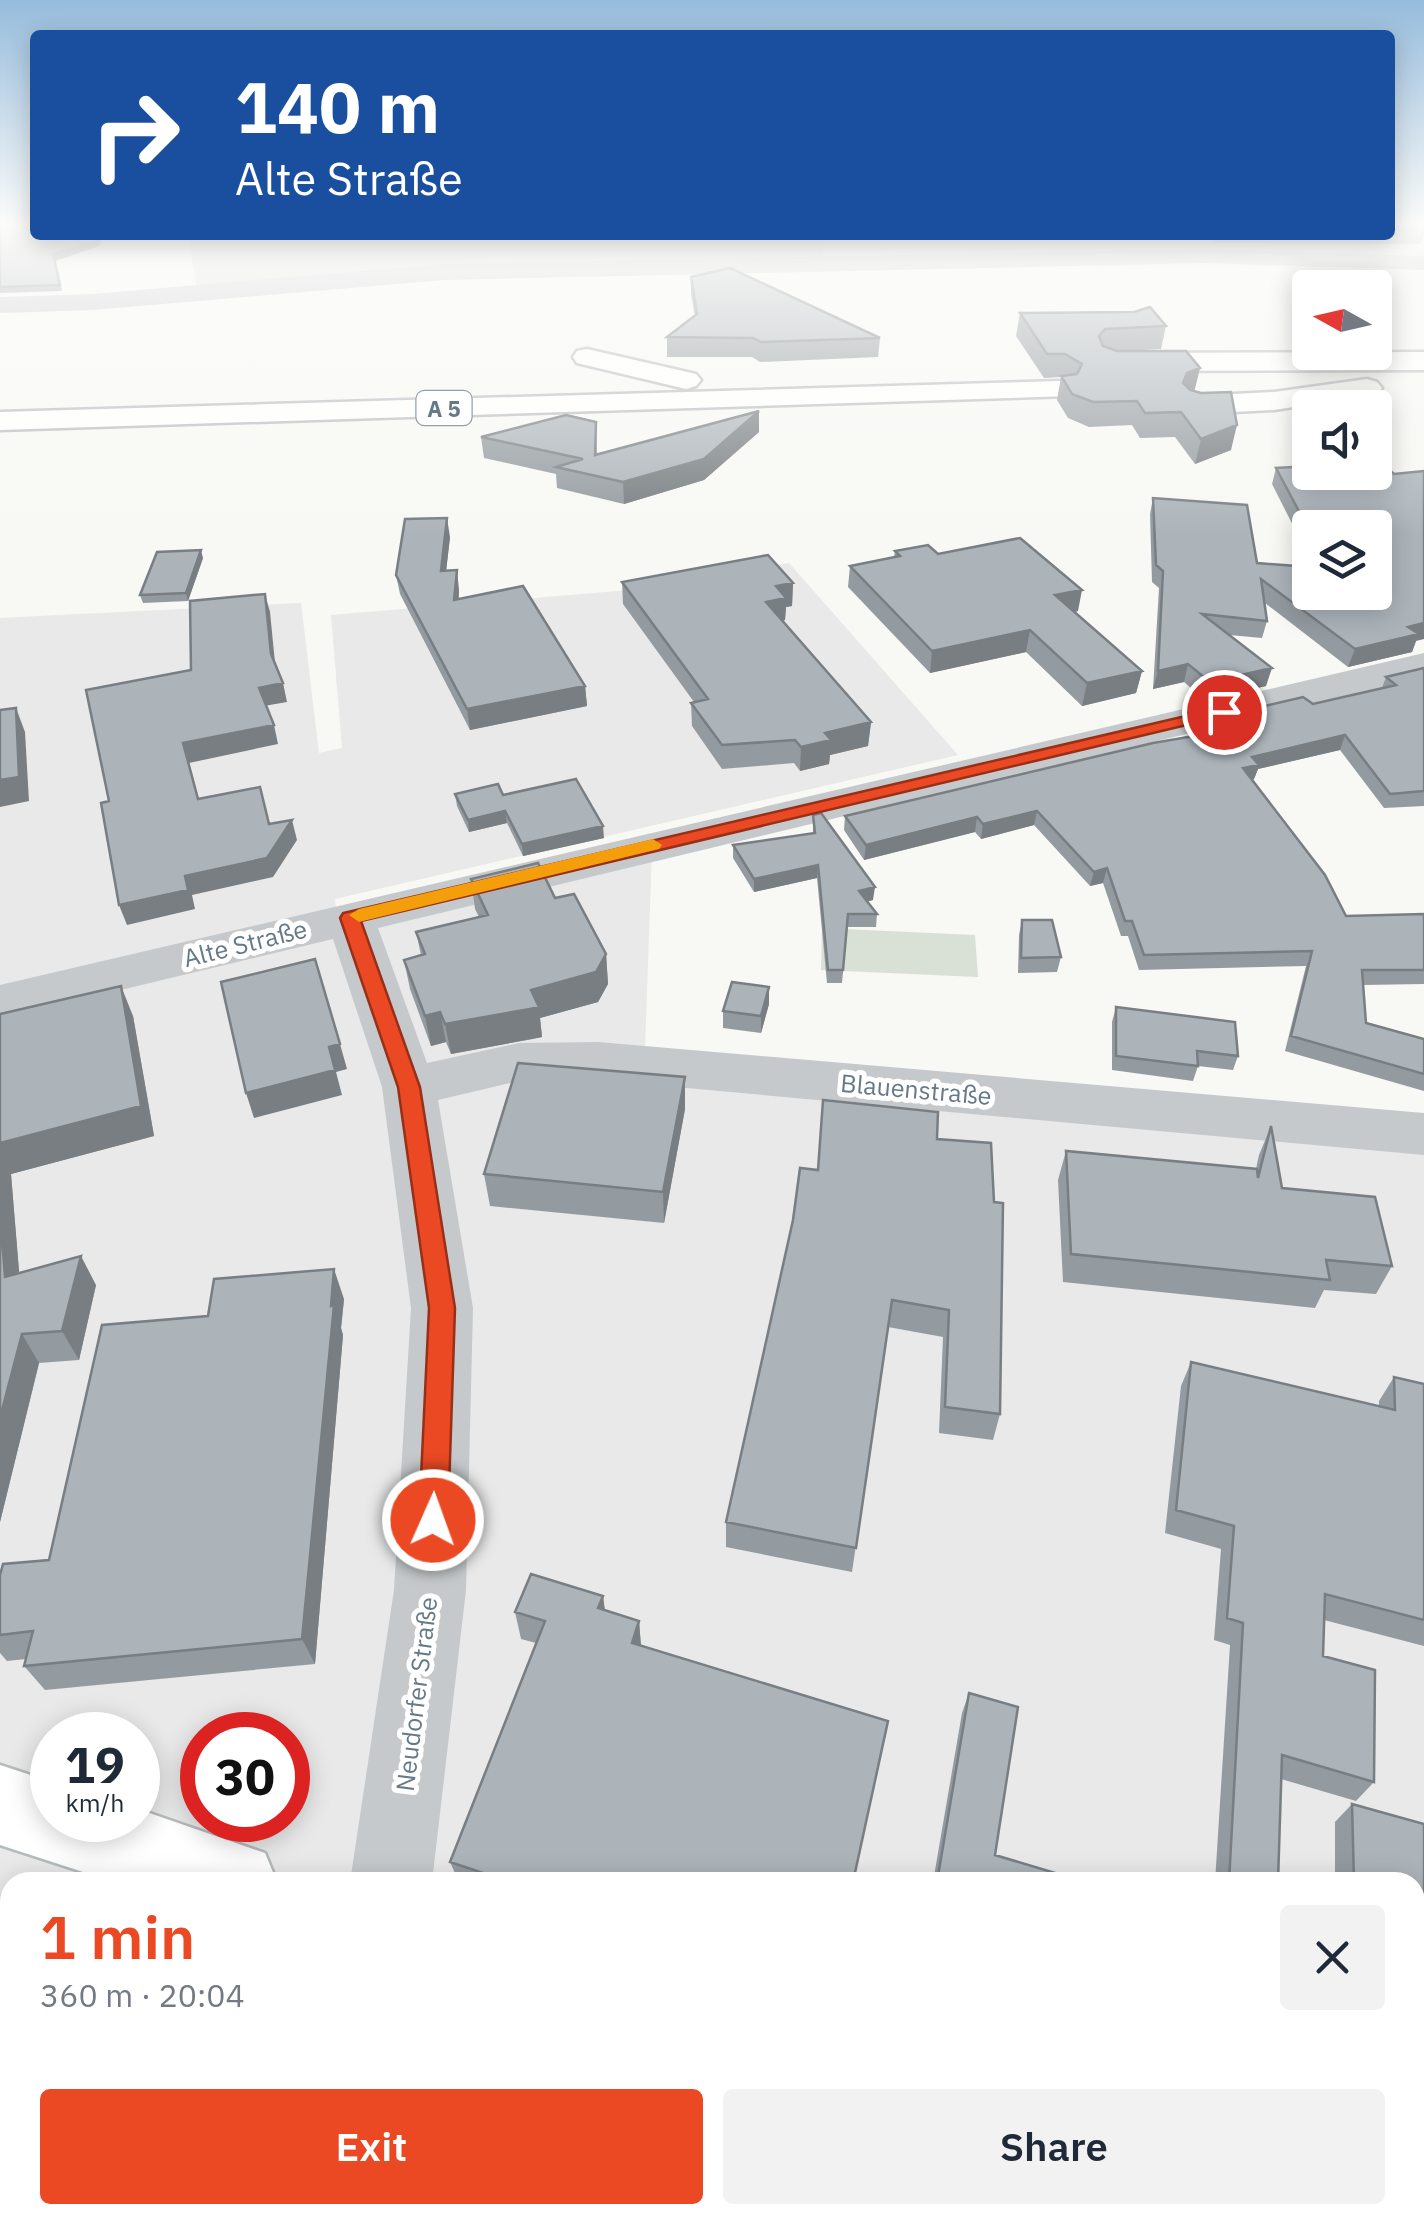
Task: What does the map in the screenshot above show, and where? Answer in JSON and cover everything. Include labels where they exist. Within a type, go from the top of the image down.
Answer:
[{"type":"main road","points":[[1392,350],[1424,351]]},
{"type":"main road","points":[[1112,363],[1292,351]]},
{"type":"main road","points":[[587,357],[686,380]]},
{"type":"main road","points":[[1112,363],[1424,361]]},
{"type":"main road","points":[[1112,363],[1424,371]]},
{"type":"main road","name":"A 5","points":[[799,377],[888,367]]},
{"type":"main road","name":"A 5","points":[[0,402],[799,377],[1057,385],[892,416],[803,406],[661,402],[0,421]]},
{"type":"main road","points":[[480,379],[527,385]]},
{"type":"main road","points":[[1188,396],[1274,401],[1424,380]]},
{"type":"main road","points":[[0,1805],[205,1872]]},
{"type":"street","name":"Alte Straße","points":[[0,1002],[1424,665]]},
{"type":"street","name":"Neudorfer Straße","points":[[350,918],[409,1087],[442,1308],[430,1590],[392,1872]]},
{"type":"street","name":"Blauenstraße","points":[[409,1087],[518,1062],[598,1061],[1424,1134]]},
{"type":"shaded area","points":[[789,563],[958,755],[335,899],[338,929],[652,851],[644,1075],[1424,1150],[1424,1872],[0,1872],[0,618],[301,603],[319,753],[342,748],[331,615],[641,589]]},
{"type":"shaded area","points":[[822,928],[975,935],[978,977],[821,970]]},
{"type":"building","points":[[682,326],[854,326],[880,338],[761,342],[753,338],[667,337]]},
{"type":"building","points":[[1028,326],[1166,326],[1105,329],[1099,336],[1103,346],[1117,351],[1186,351],[1200,368],[1187,373],[1183,383],[1201,393],[1231,392],[1237,425],[1201,439],[1181,412],[1145,413],[1137,401],[1093,402],[1072,394],[1061,376],[1077,374],[1082,364],[1065,354],[1047,354]]},
{"type":"building","points":[[759,411],[704,459],[623,482],[556,467],[583,459],[481,437],[566,415],[596,422],[595,455]]},
{"type":"building","points":[[1292,467],[1292,490],[1392,490],[1392,472],[1424,471],[1424,623],[1408,627],[1419,634],[1355,649],[1303,610],[1392,610],[1392,510],[1298,510],[1276,468]]},
{"type":"building","points":[[1153,498],[1247,505],[1257,563],[1292,566],[1292,602],[1261,579],[1267,621],[1202,614],[1272,668],[1210,682],[1188,664],[1158,671],[1163,571],[1156,565]]},
{"type":"building","points":[[447,518],[441,571],[457,570],[454,600],[523,586],[585,686],[467,709],[396,575],[405,519]]},
{"type":"building","points":[[1020,538],[1082,590],[1055,595],[1142,671],[1087,683],[1030,630],[932,651],[850,566],[900,556],[895,551],[928,545],[938,554]]},
{"type":"building","points":[[201,550],[186,593],[140,595],[157,552]]},
{"type":"building","points":[[768,555],[793,583],[776,586],[786,598],[766,602],[871,722],[825,733],[831,740],[801,747],[795,740],[722,745],[691,703],[708,699],[622,582]]},
{"type":"building","points":[[265,594],[271,654],[283,683],[259,688],[274,725],[183,743],[198,799],[260,787],[269,824],[292,820],[267,858],[185,876],[188,890],[119,905],[101,803],[109,801],[86,690],[191,670],[190,601]]},
{"type":"building","points":[[1424,668],[1424,791],[1390,794],[1345,735],[1252,757],[1259,765],[1243,768],[1325,875],[1346,916],[1424,914],[1424,970],[1362,970],[1366,1023],[1424,1039],[1424,1074],[1291,1036],[1312,951],[1144,955],[1132,921],[1125,921],[1107,868],[1094,872],[1037,811],[983,824],[977,817],[866,845],[845,816],[1153,743],[1235,729],[1230,724],[1249,720],[1239,712],[1303,697],[1313,704],[1396,685],[1386,677]]},
{"type":"building","points":[[16,708],[19,777],[0,780],[0,710]]},
{"type":"building","points":[[576,779],[603,826],[522,844],[505,811],[468,820],[455,794],[498,784],[503,795]]},
{"type":"building","points":[[821,813],[875,887],[859,891],[877,914],[848,914],[843,970],[828,970],[818,865],[754,879],[733,845],[815,833],[813,815]]},
{"type":"building","points":[[538,863],[555,898],[574,894],[606,954],[596,972],[531,990],[539,1007],[445,1024],[440,1012],[425,1016],[404,960],[425,954],[416,932],[488,915],[471,879]]},
{"type":"building","points":[[1022,920],[1052,920],[1061,957],[1021,958]]},
{"type":"building","points":[[315,959],[340,1044],[329,1047],[335,1070],[246,1093],[221,982]]},
{"type":"building","points":[[732,982],[769,987],[761,1016],[723,1011]]},
{"type":"building","points":[[121,986],[141,1106],[0,1143],[0,1014]]},
{"type":"building","points":[[1116,1007],[1235,1022],[1238,1056],[1197,1051],[1198,1066],[1116,1056]]},
{"type":"building","points":[[518,1063],[685,1077],[663,1192],[484,1174]]},
{"type":"building","points":[[823,1100],[938,1112],[937,1139],[991,1143],[994,1202],[1003,1203],[1000,1414],[945,1407],[949,1310],[892,1300],[856,1548],[726,1522],[793,1220],[800,1168],[818,1170]]},
{"type":"building","points":[[1271,1126],[1282,1188],[1375,1197],[1392,1266],[1326,1260],[1330,1280],[1071,1254],[1066,1151],[1257,1169],[1258,1178]]},
{"type":"building","points":[[0,1214],[5,1277],[81,1256],[62,1331],[22,1334],[0,1418]]},
{"type":"building","points":[[334,1269],[331,1306],[334,1305],[302,1639],[24,1666],[33,1631],[0,1635],[0,1575],[3,1564],[49,1560],[102,1325],[208,1316],[214,1279]]},
{"type":"building","points":[[1191,1362],[1395,1410],[1394,1377],[1424,1384],[1424,1620],[1325,1594],[1323,1656],[1375,1670],[1374,1782],[1282,1755],[1278,1872],[1230,1872],[1243,1623],[1227,1618],[1234,1526],[1176,1510]]},
{"type":"building","points":[[531,1574],[603,1596],[598,1608],[639,1621],[632,1643],[888,1721],[855,1872],[480,1872],[450,1862],[545,1621],[515,1612]]},
{"type":"building","points":[[969,1693],[1018,1707],[995,1855],[1052,1872],[939,1872]]},
{"type":"building","points":[[1352,1804],[1424,1824],[1424,1872],[1354,1872]]},
{"type":"slow traffic","points":[[359,915],[653,845]]},
{"type":"route","points":[[433,1520],[442,1308],[409,1087],[350,918],[1224,712]]}]
